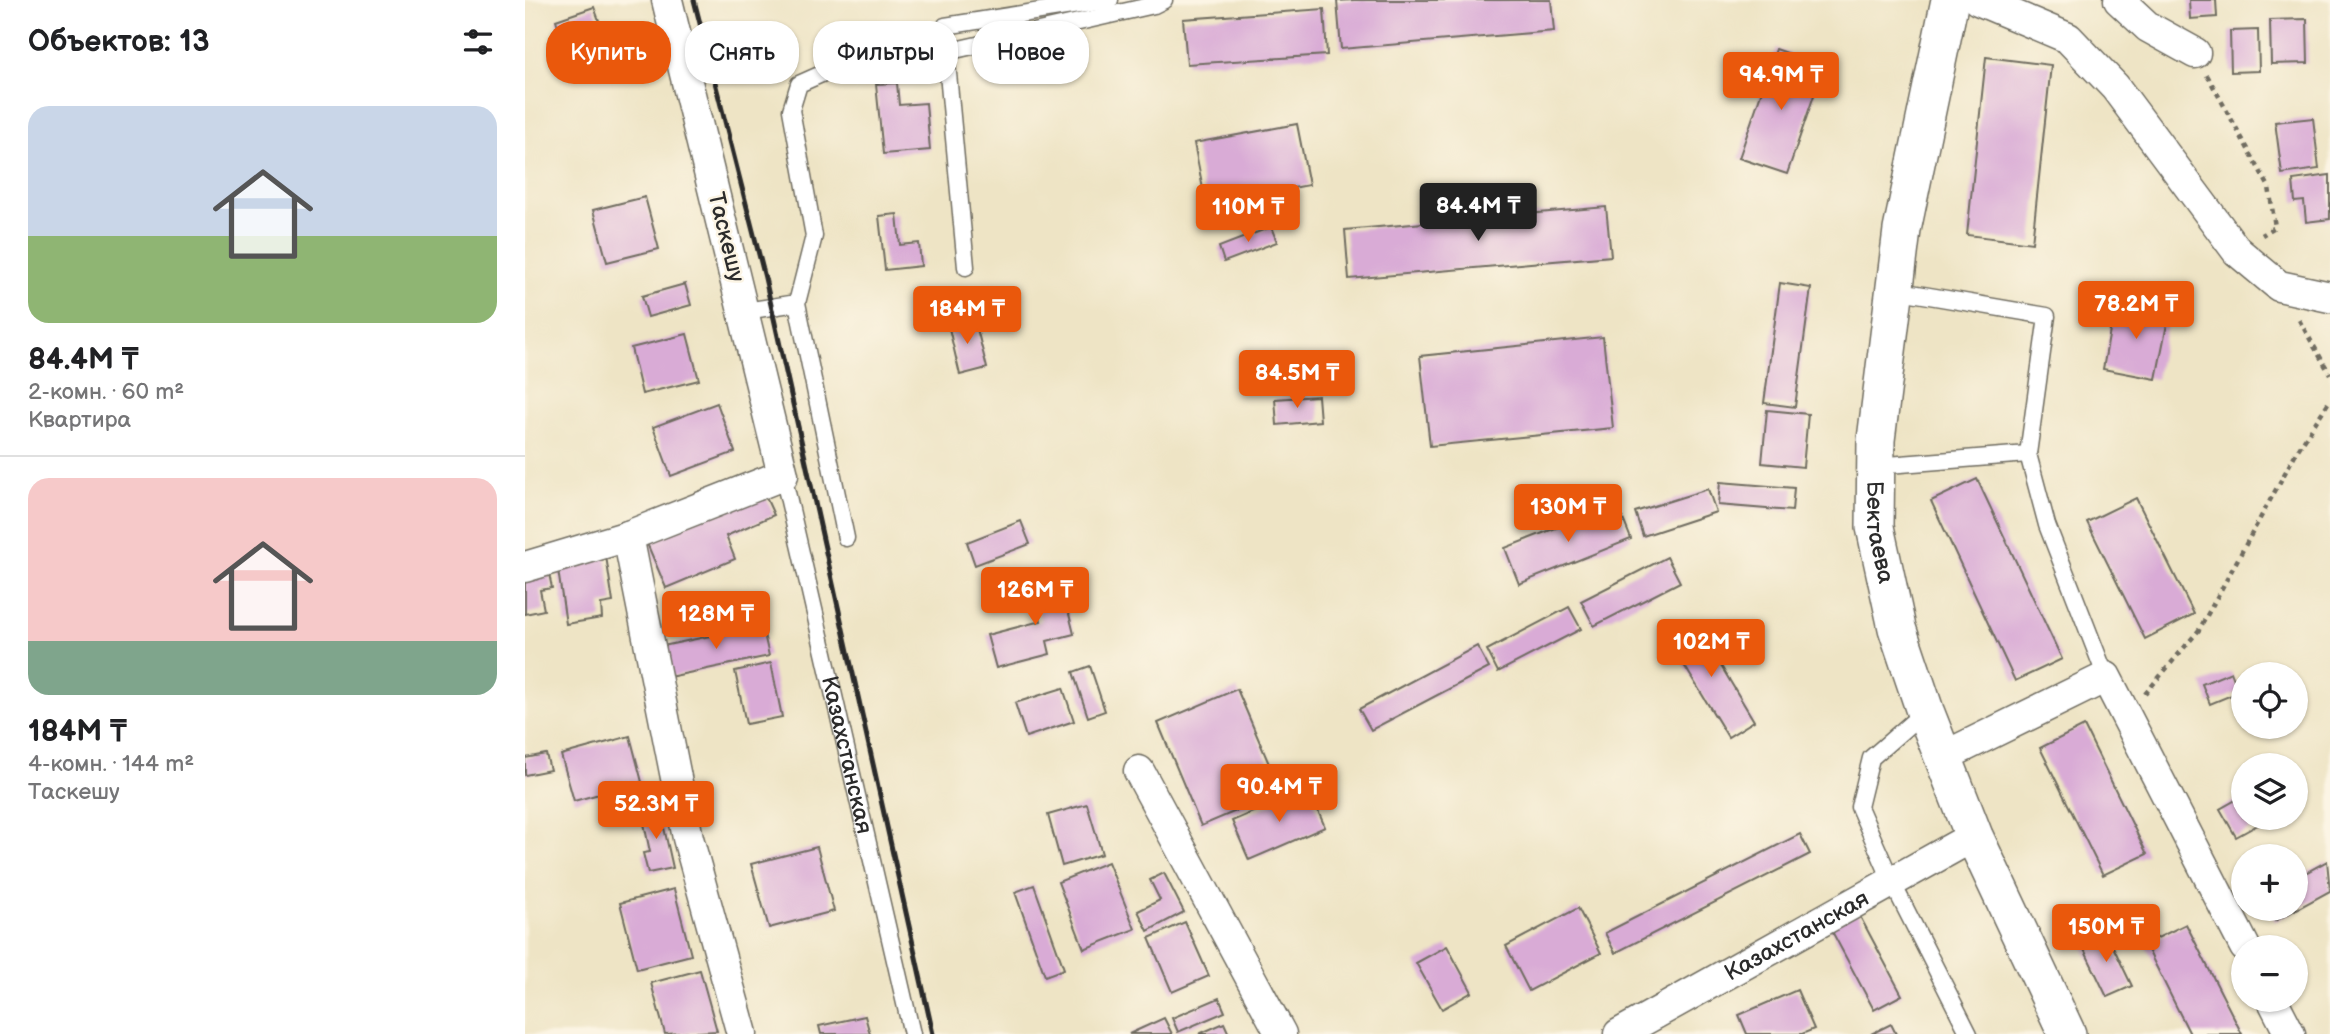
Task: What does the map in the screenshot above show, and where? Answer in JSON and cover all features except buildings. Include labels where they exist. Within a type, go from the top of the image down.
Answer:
[{"type":"street","name":"Таскешу","points":[[667,0],[783,475]]},
{"type":"street","name":"Бектаева","points":[[1949,0],[1902,230],[1875,466],[1875,527],[1896,628],[1925,711],[1974,836],[2067,1034]]},
{"type":"street","points":[[1978,0],[2069,38],[2115,87],[2237,251],[2279,286],[2330,297]]},
{"type":"street","points":[[2119,0],[2148,27],[2195,54]]},
{"type":"street","points":[[525,567],[628,536],[783,475]]},
{"type":"street","points":[[628,536],[688,838],[742,1034]]},
{"type":"street","points":[[1943,757],[2106,677],[2239,935]]},
{"type":"street","points":[[1139,771],[1281,1034]]},
{"type":"street","name":"Казахстанская","points":[[1619,1034],[1974,836]]},
{"type":"street","points":[[2279,1012],[2290,1034]]},
{"type":"lane","points":[[958,24],[1110,0]]},
{"type":"lane","points":[[958,49],[1154,5],[1164,0]]},
{"type":"lane","points":[[813,78],[799,84],[791,110],[814,236],[797,303],[846,538]]},
{"type":"lane","points":[[949,84],[966,267]]},
{"type":"lane","points":[[1894,290],[2047,316],[2028,454],[2047,525],[2106,677]]},
{"type":"lane","points":[[745,311],[797,303]]},
{"type":"lane","points":[[1875,466],[2028,454]]},
{"type":"lane","name":"Казахстанская","points":[[783,475],[912,1034]]},
{"type":"lane","points":[[1925,711],[1871,758],[1859,807],[1892,882],[1969,1034]]},
{"type":"path","points":[[2195,54],[2270,187],[2275,227],[2237,251]]},
{"type":"path","points":[[2279,286],[2330,374]]},
{"type":"path","points":[[2126,716],[2199,630],[2297,451],[2330,400]]},
{"type":"railway","points":[[694,0],[765,278],[933,1034]]}]
